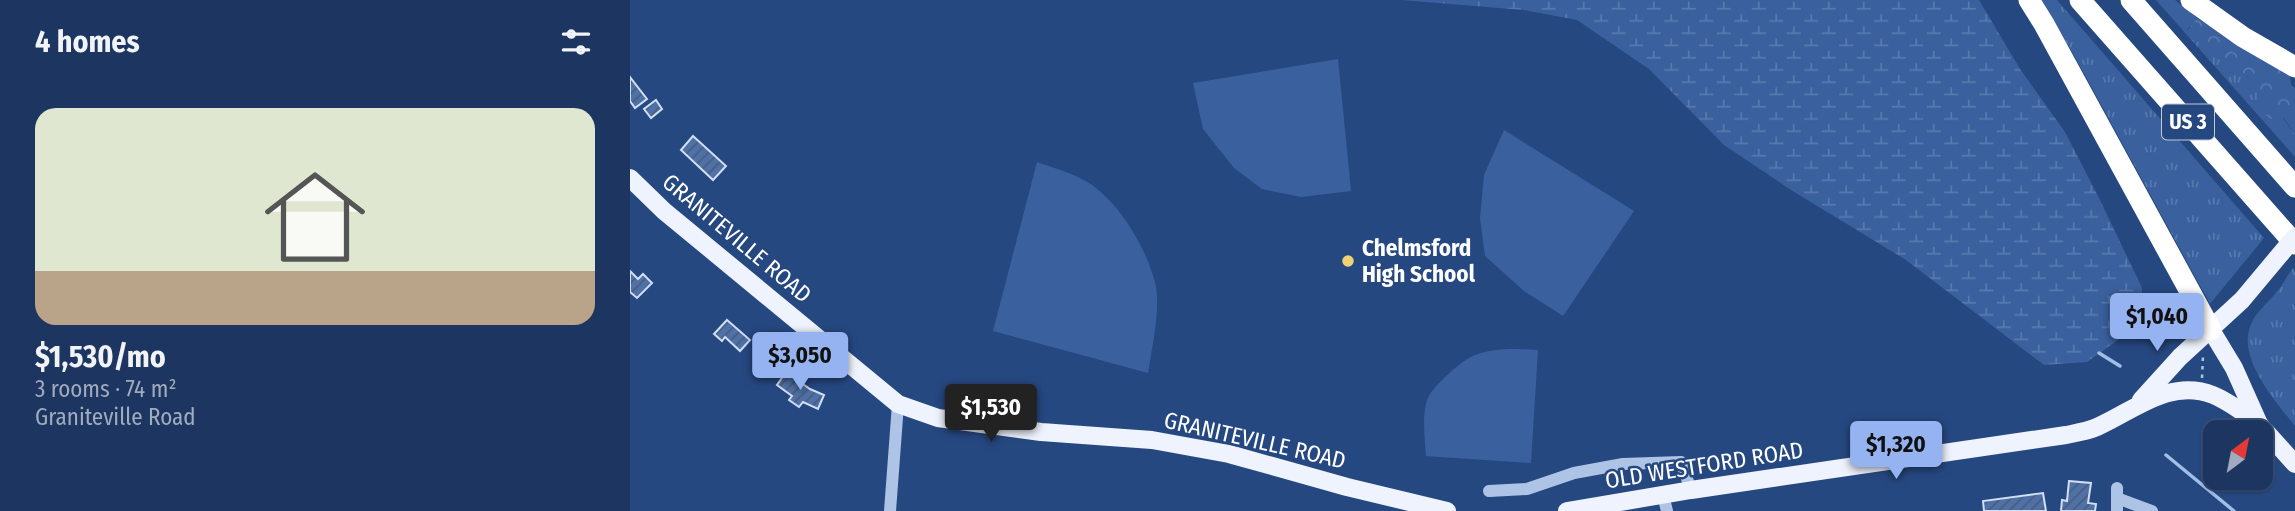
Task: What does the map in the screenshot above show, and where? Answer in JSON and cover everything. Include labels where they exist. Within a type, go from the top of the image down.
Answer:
[{"type":"highway","points":[[2029,0],[2211,330]]},
{"type":"highway","name":"US 3","points":[[2080,0],[2295,244]]},
{"type":"highway","name":"US 3","points":[[2131,0],[2295,187]]},
{"type":"highway","points":[[2191,0],[2244,37],[2295,67]]},
{"type":"main road","name":"GRANITEVILLE ROAD","points":[[630,178],[675,220],[898,404],[939,418],[1041,432],[1152,440],[1229,454],[1447,511]]},
{"type":"main road","name":"OLD WESTFORD ROAD","points":[[2134,408],[2180,357],[2242,300],[2295,237]]},
{"type":"main road","points":[[2211,330],[2234,368],[2257,420]]},
{"type":"main road","name":"OLD WESTFORD ROAD","points":[[1567,511],[1665,503],[1691,490],[2047,439],[2095,428],[2160,395],[2180,389],[2214,395],[2253,420]]},
{"type":"main road","points":[[2273,440],[2295,464]]},
{"type":"street","points":[[890,511],[898,404]]},
{"type":"street","points":[[1489,491],[1527,489],[1574,473],[1623,464],[1681,462],[1691,490]]},
{"type":"street","points":[[2117,499],[2152,511]]},
{"type":"path","points":[[2200,352],[2203,359],[2201,381]]},
{"type":"green space","points":[[1402,0],[1979,0],[2020,69],[2065,132],[2142,288],[2142,310],[2128,333],[2087,362],[2044,365],[1906,260],[1791,190],[1724,145],[1649,69],[1577,20],[1524,10]]},
{"type":"green space","points":[[2041,0],[2057,0],[2264,238],[2210,304],[2075,57]]},
{"type":"green space","points":[[2156,0],[2175,0],[2197,18],[2187,30],[2261,87],[2295,135],[2295,157]]},
{"type":"green space","points":[[2197,18],[2290,76],[2291,85],[2295,88],[2295,135],[2284,118],[2271,119],[2257,108],[2260,87],[2187,31]]},
{"type":"green space","points":[[1338,59],[1351,191],[1301,197],[1262,189],[1234,168],[1203,129],[1193,83]]},
{"type":"green space","points":[[1504,130],[1634,211],[1563,316],[1524,291],[1485,256],[1480,218],[1484,175]]},
{"type":"green space","points":[[1037,162],[1077,176],[1095,187],[1119,211],[1138,241],[1152,272],[1157,297],[1148,373],[993,331]]},
{"type":"green space","points":[[2293,268],[2295,426],[2259,376],[2248,348],[2248,334],[2253,320]]},
{"type":"green space","points":[[1493,350],[1538,350],[1531,463],[1426,456],[1425,409],[1436,386],[1474,355]]},
{"type":"building","points":[[630,77],[647,99],[635,108],[630,101]]},
{"type":"building","points":[[656,100],[662,109],[651,118],[644,109]]},
{"type":"building","points":[[693,136],[726,166],[713,180],[681,150]]},
{"type":"building","points":[[630,271],[638,279],[643,274],[652,283],[637,298],[630,292]]},
{"type":"building","points":[[727,320],[750,340],[740,351],[725,337],[722,341],[714,334]]},
{"type":"building","points":[[786,372],[810,389],[824,395],[818,409],[803,402],[799,407],[789,400],[792,396],[777,385]]},
{"type":"building","points":[[2069,481],[2091,483],[2088,503],[2096,504],[2095,511],[2061,511],[2062,500],[2067,501]]},
{"type":"building","points":[[2043,493],[2046,511],[1984,511],[1983,501]]},
{"type":"waterway","points":[[2099,353],[2120,366]]},
{"type":"waterway","points":[[2166,455],[2234,511]]},
{"type":"place","name":"Chelmsford High School","points":[[1348,261]]}]
